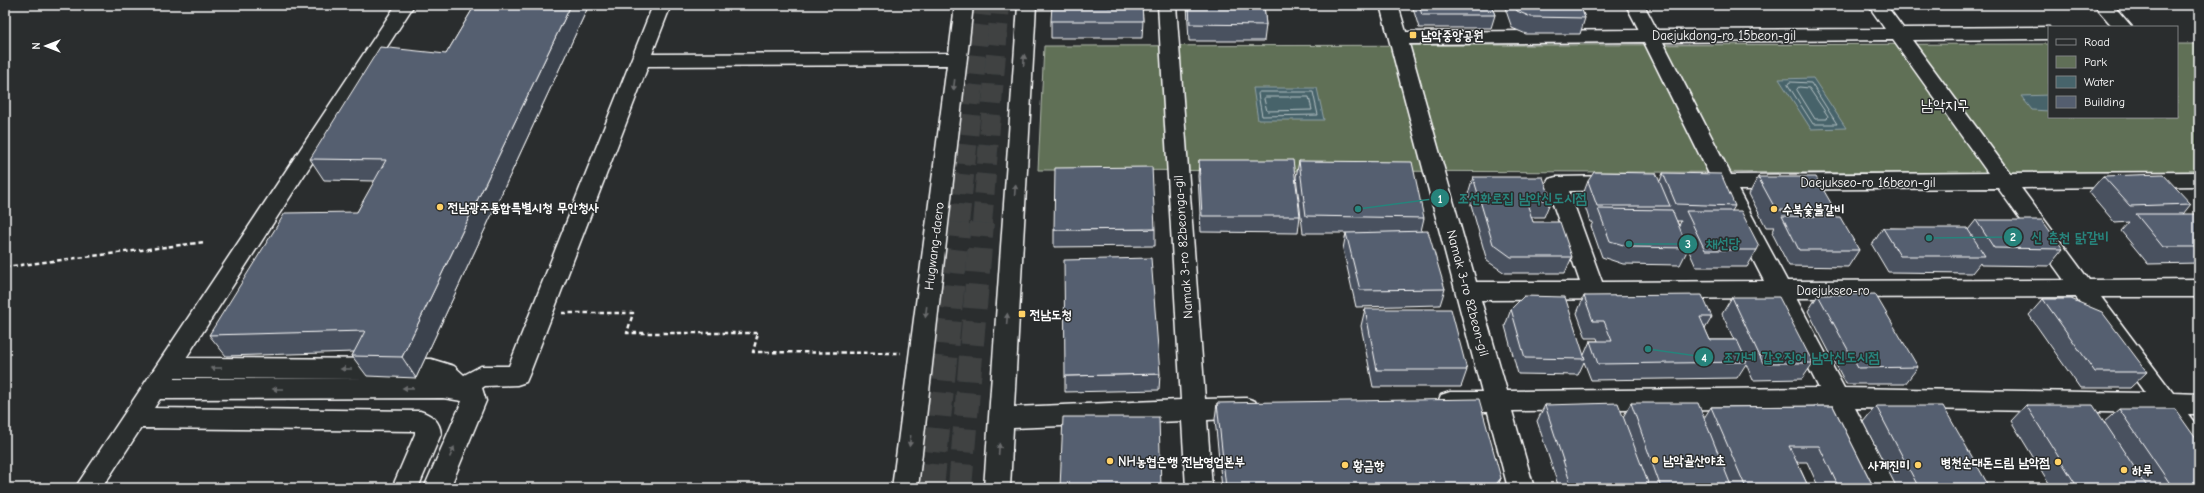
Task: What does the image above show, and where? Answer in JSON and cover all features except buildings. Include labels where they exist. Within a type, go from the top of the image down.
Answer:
[{"type":"street","points":[[88,488],[405,5]]},
{"type":"street","points":[[461,389],[481,376],[517,375],[662,5]]},
{"type":"street","name":"Hugwang-daero","points":[[905,488],[964,5]]},
{"type":"street","points":[[996,488],[1027,5]]},
{"type":"street","name":"Namak 3-ro 82beonga-gil","points":[[1167,5],[1199,488]]},
{"type":"street","name":"Namak 3-ro 82beon-gil","points":[[1389,5],[1521,488]]},
{"type":"street","points":[[1635,5],[1724,183],[1884,488]]},
{"type":"street","points":[[1877,5],[2199,449]]},
{"type":"street","points":[[2103,5],[2123,26]]},
{"type":"street","name":"Daejukdong-ro 15beon-gil","points":[[1398,38],[2048,33]]},
{"type":"street","points":[[640,60],[957,59]]},
{"type":"street","name":"Daejukseo-ro 16beon-gil","points":[[1678,183],[2199,179]]},
{"type":"street","points":[[1594,290],[1556,184],[1640,183]]},
{"type":"street","name":"Daejukseo-ro","points":[[1468,291],[2199,288]]},
{"type":"street","points":[[167,368],[431,369],[439,370],[453,378],[461,389]]},
{"type":"street","points":[[153,389],[461,389],[473,393],[474,401],[437,488]]},
{"type":"street","points":[[1425,402],[1497,400],[1837,398],[2199,404]]},
{"type":"street","points":[[1001,418],[1266,408]]},
{"type":"street","points":[[134,418],[420,421],[428,428],[428,434],[405,488]]},
{"type":"path","points":[[5,267],[205,242]]},
{"type":"path","points":[[541,313],[633,313],[627,333],[758,333],[753,352],[921,353]]},
{"type":"green space","points":[[2048,44],[2048,118],[2178,118],[2178,44],[2199,44],[2199,174],[1038,170],[1044,46]]},
{"type":"water","points":[[1813,78],[1846,128],[1811,129],[1779,79]]},
{"type":"water","points":[[1253,88],[1317,88],[1324,120],[1258,120]]},
{"type":"water","points":[[2048,95],[2048,111],[2032,110],[2021,96]]},
{"type":"tunnel","points":[[959,224],[982,5]]},
{"type":"tunnel","points":[[982,224],[1000,5]]},
{"type":"tunnel","points":[[932,488],[959,223]]},
{"type":"tunnel","points":[[960,488],[982,223]]},
{"type":"place","name":"남악중앙공원","points":[[1413,35]]},
{"type":"place","name":"전남광주통합특별시청 무안청사","points":[[440,207]]},
{"type":"place","name":"조선화로집 남악신도시점","points":[[1358,209]]},
{"type":"place","name":"수북숯불갈비","points":[[1774,209]]},
{"type":"place","name":"신 춘천 닭갈비","points":[[1929,238]]},
{"type":"place","name":"채선당","points":[[1629,244]]},
{"type":"place","name":"전남도청","points":[[1022,314]]},
{"type":"place","name":"조가네 갑오징어 남악신도시점","points":[[1648,349]]},
{"type":"place","name":"남악골산야초","points":[[1655,460]]},
{"type":"place","name":"NH농협은행 전남영업본부","points":[[1110,461]]},
{"type":"place","name":"병천순대돈드림 남악점","points":[[2058,462]]},
{"type":"place","name":"황금향","points":[[1345,465]]},
{"type":"place","name":"사계진미","points":[[1918,465]]},
{"type":"place","name":"하루","points":[[2124,470]]},
{"type":"district","name":"남악지구","points":[[1945,105]]}]
